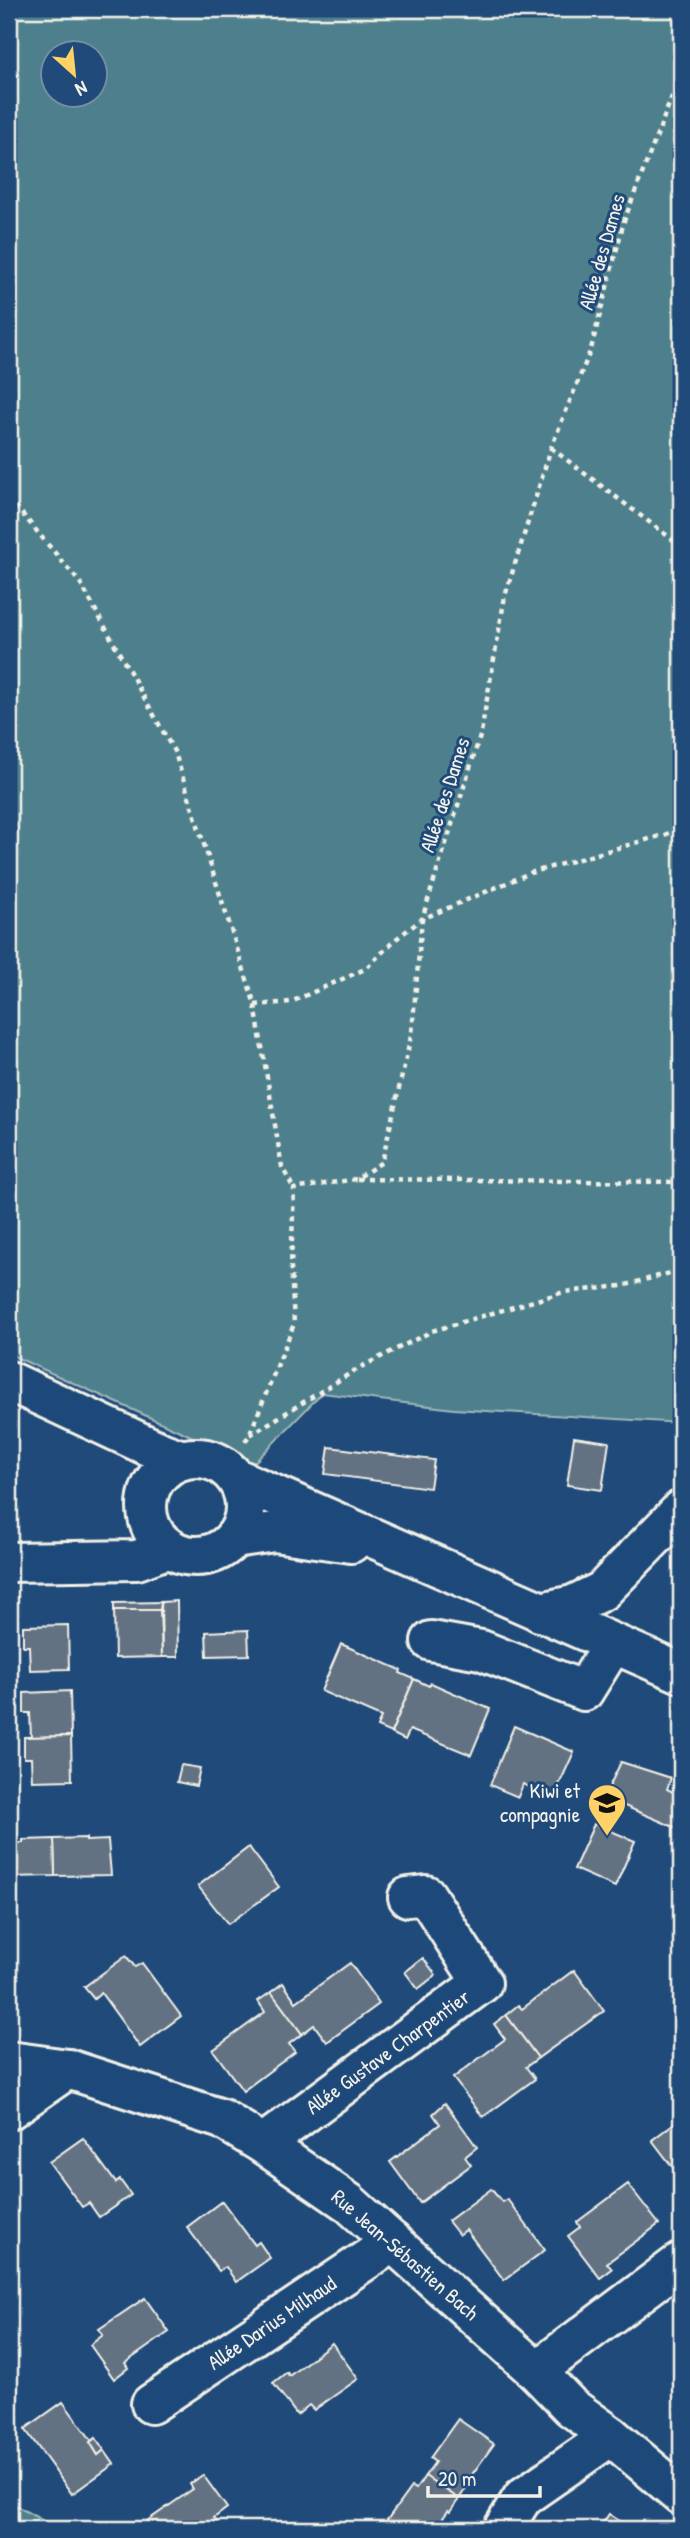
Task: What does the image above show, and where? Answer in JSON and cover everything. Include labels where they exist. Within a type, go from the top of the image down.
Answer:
[{"type":"street","points":[[9,1381],[163,1453],[183,1460],[211,1460],[230,1472],[395,1550],[681,1673]]},
{"type":"street","points":[[108,1427],[149,1501],[155,1533],[169,1548],[192,1556],[204,1555],[215,1552],[234,1538],[244,1515],[242,1489],[230,1472]]},
{"type":"street","points":[[92,1560],[115,1544],[149,1501],[159,1475],[183,1460]]},
{"type":"street","points":[[540,1612],[573,1605],[602,1591],[681,1510]]},
{"type":"street","points":[[234,1538],[274,1532],[395,1550]]},
{"type":"street","points":[[9,1562],[137,1560],[169,1548]]},
{"type":"street","points":[[431,1641],[481,1650],[584,1691],[613,1644]]},
{"type":"street","name":"Allée Gustave Charpentier","points":[[263,2144],[482,1983],[426,1895],[408,1897]]},
{"type":"street","name":"Rue Jean-Sébastien Bach","points":[[9,2061],[68,2069],[222,2119],[263,2144],[349,2203],[536,2371],[571,2407],[611,2436],[681,2495]]},
{"type":"street","points":[[9,2110],[68,2069]]},
{"type":"street","name":"Allée Darius Milhaud","points":[[151,2404],[393,2242]]},
{"type":"street","points":[[536,2371],[681,2262]]},
{"type":"street","points":[[503,2529],[523,2497],[611,2436]]},
{"type":"path","name":"Allée des Dames","points":[[294,1189],[356,1179],[382,1162],[412,1032],[422,919],[481,733],[505,596],[551,447],[591,349],[624,221],[681,73]]},
{"type":"path","points":[[551,447],[681,546]]},
{"type":"path","points":[[9,498],[81,584],[175,753],[255,1006],[282,1167],[294,1189],[291,1267],[294,1324],[249,1436],[230,1472]]},
{"type":"path","points":[[255,1006],[291,1002],[365,969],[396,939],[422,919],[530,873],[681,828]]},
{"type":"path","points":[[356,1179],[681,1182]]},
{"type":"path","points":[[249,1436],[359,1368],[432,1331],[564,1292],[622,1286],[681,1270]]},
{"type":"green space","points":[[9,9],[681,9],[681,1423],[454,1409],[322,1393],[253,1464],[9,1354]]},
{"type":"green space","points":[[9,2502],[58,2529],[9,2529]]},
{"type":"building","points":[[574,1437],[609,1442],[602,1490],[567,1485]]},
{"type":"building","points":[[329,1447],[434,1460],[430,1488],[325,1474]]},
{"type":"building","points":[[177,1601],[178,1657],[162,1657],[161,1602]]},
{"type":"building","points":[[161,1602],[160,1610],[114,1610],[114,1603]]},
{"type":"building","points":[[114,1610],[160,1610],[162,1657],[115,1658]]},
{"type":"building","points":[[68,1625],[69,1669],[30,1670],[29,1646],[23,1646],[23,1626]]},
{"type":"building","points":[[248,1630],[249,1655],[207,1656],[206,1632]]},
{"type":"building","points":[[341,1644],[401,1670],[400,1673],[414,1679],[391,1733],[377,1727],[381,1717],[321,1691]]},
{"type":"building","points":[[414,1679],[429,1686],[431,1683],[490,1709],[471,1755],[410,1730],[405,1740],[391,1733]]},
{"type":"building","points":[[70,1691],[71,1736],[31,1737],[30,1713],[24,1713],[24,1693]]},
{"type":"building","points":[[514,1726],[574,1752],[553,1798],[523,1784],[518,1797],[490,1785]]},
{"type":"building","points":[[71,1736],[72,1780],[32,1781],[31,1758],[24,1758],[24,1737]]},
{"type":"building","points":[[621,1762],[671,1778],[667,1789],[681,1796],[681,1830],[615,1802],[609,1787]]},
{"type":"building","points":[[181,1765],[200,1768],[196,1786],[177,1782]]},
{"type":"building","points":[[594,1824],[635,1841],[615,1887],[574,1869]]},
{"type":"building","points":[[86,1838],[86,1841],[108,1840],[111,1875],[55,1876],[54,1839]]},
{"type":"building","points":[[54,1839],[55,1876],[9,1877],[9,1843]]},
{"type":"building","points":[[249,1847],[279,1887],[228,1924],[198,1886]]},
{"type":"building","points":[[126,1956],[135,1967],[142,1963],[181,2016],[140,2047],[101,1993],[94,1999],[84,1987]]},
{"type":"building","points":[[423,1958],[436,1975],[418,1989],[405,1972]]},
{"type":"building","points":[[350,1963],[379,2004],[327,2042],[314,2025],[302,2034],[271,1992],[283,1983],[296,2002]]},
{"type":"building","points":[[574,1970],[604,2011],[538,2058],[506,2015],[518,2005],[522,2009]]},
{"type":"building","points":[[271,1992],[302,2034],[289,2044],[295,2052],[243,2091],[213,2050],[265,2012],[258,2001]]},
{"type":"building","points":[[506,2015],[538,2058],[526,2067],[535,2079],[483,2117],[453,2078],[505,2039],[494,2024]]},
{"type":"building","points":[[445,2103],[477,2147],[465,2157],[471,2165],[420,2203],[390,2162],[440,2124],[433,2114]]},
{"type":"building","points":[[681,2118],[681,2178],[652,2140]]},
{"type":"building","points":[[83,2138],[116,2183],[120,2180],[131,2195],[99,2217],[89,2203],[82,2207],[49,2162]]},
{"type":"building","points":[[628,2184],[659,2224],[607,2263],[612,2269],[600,2278],[568,2236],[580,2227],[577,2222]]},
{"type":"building","points":[[491,2189],[502,2202],[507,2199],[545,2250],[504,2280],[466,2230],[459,2235],[448,2221]]},
{"type":"building","points":[[222,2201],[255,2245],[259,2242],[270,2258],[236,2282],[226,2267],[219,2271],[187,2227]]},
{"type":"building","points":[[145,2298],[169,2332],[125,2363],[128,2368],[114,2379],[90,2345],[103,2335],[99,2329]]},
{"type":"building","points":[[332,2343],[358,2379],[314,2410],[309,2405],[297,2415],[273,2383],[287,2372],[289,2376]]},
{"type":"building","points":[[63,2402],[92,2441],[90,2442],[98,2455],[104,2450],[114,2464],[72,2494],[25,2429]]},
{"type":"building","points":[[458,2419],[494,2444],[466,2483],[468,2485],[459,2499],[425,2476],[435,2462],[430,2458]]},
{"type":"building","points":[[96,2438],[104,2450],[98,2455],[90,2442]]},
{"type":"building","points":[[203,2475],[227,2508],[214,2518],[218,2524],[210,2529],[153,2529],[147,2521],[193,2489],[190,2484]]},
{"type":"building","points":[[425,2476],[459,2499],[450,2512],[448,2511],[435,2529],[382,2527],[411,2487],[416,2489]]},
{"type":"building","points":[[609,2514],[632,2529],[599,2529]]},
{"type":"place","name":"Kiwi et compagnie","points":[[607,1837]]}]
